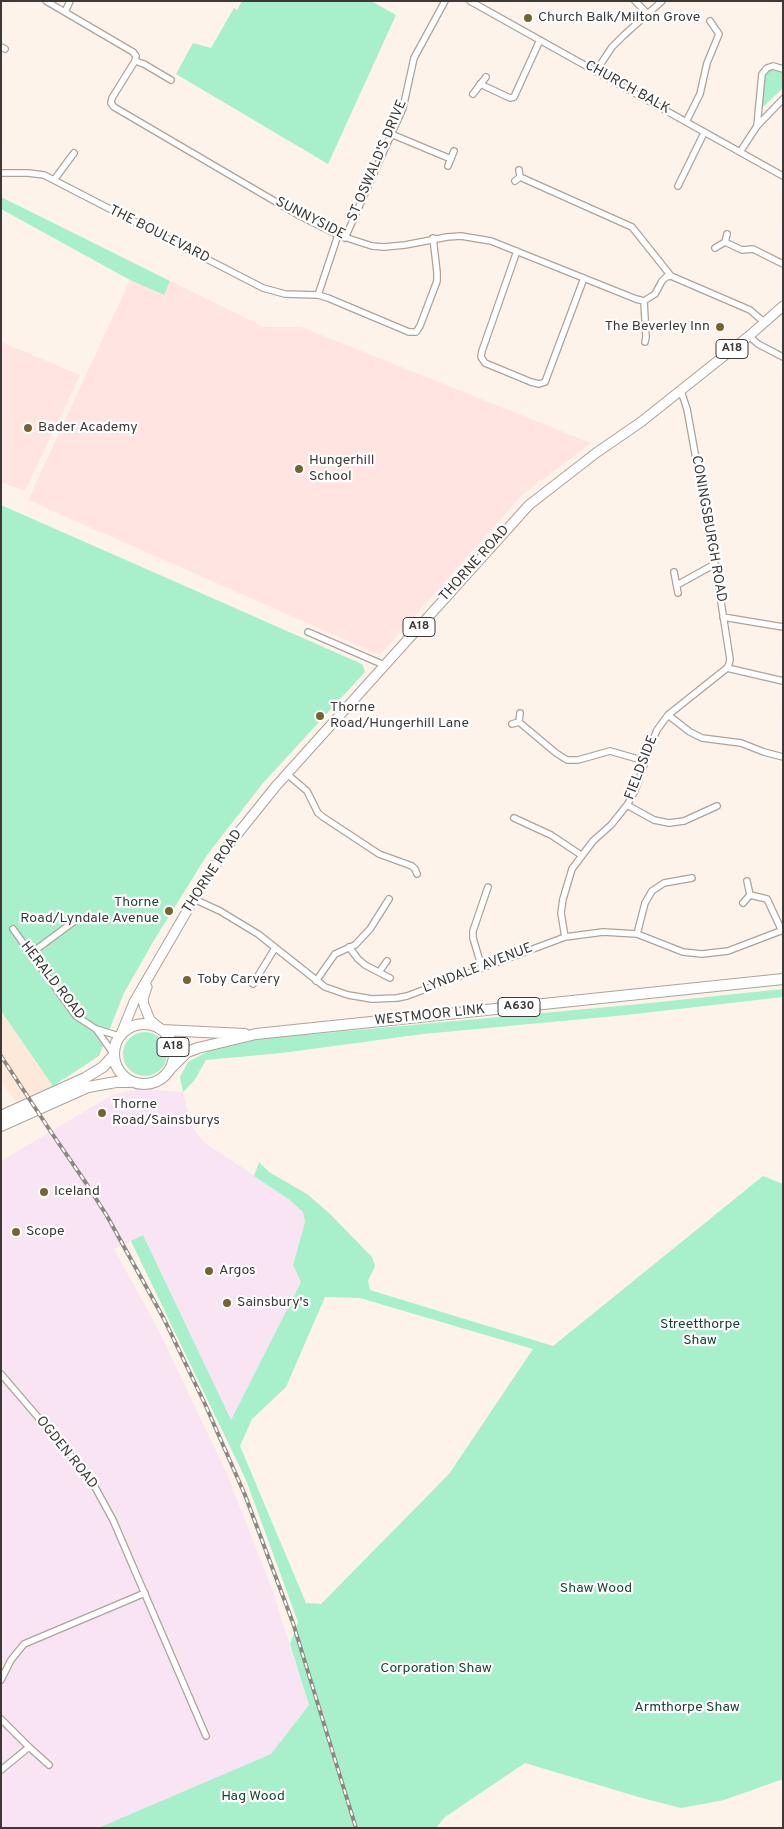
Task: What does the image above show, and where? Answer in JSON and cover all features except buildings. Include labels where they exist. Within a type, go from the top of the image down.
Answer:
[{"type":"highway","name":"WESTMOOR LINK","points":[[170,1069],[187,1052],[256,1034],[783,979]]},
{"type":"highway","name":"A18","points":[[1,1116],[85,1078],[103,1067],[113,1054],[115,1044],[120,1035],[133,1026],[143,1024],[160,1028],[171,1040],[174,1047],[170,1069],[166,1075],[156,1082],[146,1085],[116,1082],[88,1087],[1,1126]]},
{"type":"highway","name":"WESTMOOR LINK","points":[[160,1028],[256,1034]]},
{"type":"highway","points":[[113,1054],[118,1071],[131,1082]]},
{"type":"main road","name":"THORNE ROAD","points":[[151,973],[227,847],[286,774],[529,504],[596,453],[641,422],[765,323],[783,306]]},
{"type":"main road","name":"A18","points":[[151,973],[143,999],[150,1020],[160,1028]]},
{"type":"main road","name":"A18","points":[[120,1035],[134,1002],[151,973]]},
{"type":"street","points":[[46,1],[130,49],[136,56],[135,62],[144,64],[171,80]]},
{"type":"street","points":[[65,12],[70,1]]},
{"type":"street","name":"ST OSWALD'S DRIVE","points":[[345,238],[403,108],[414,58],[445,1]]},
{"type":"street","name":"CHURCH BALK","points":[[470,1],[783,176]]},
{"type":"street","points":[[635,1],[648,14]]},
{"type":"street","points":[[596,71],[612,47],[662,1]]},
{"type":"street","points":[[686,122],[700,94],[707,63],[719,34],[710,22]]},
{"type":"street","points":[[480,84],[510,98],[514,97],[540,40]]},
{"type":"street","name":"SUNNYSIDE","points":[[135,62],[112,98],[111,103],[114,107],[309,221],[338,235],[372,246],[384,247],[405,245],[433,238],[461,236],[491,240],[644,301]]},
{"type":"street","points":[[757,126],[762,74],[767,68],[773,66],[783,69]]},
{"type":"street","points":[[473,94],[486,77]]},
{"type":"street","points":[[740,152],[757,126],[783,99]]},
{"type":"street","points":[[678,186],[704,133]]},
{"type":"street","points":[[391,134],[451,158]]},
{"type":"street","points":[[448,166],[454,151]]},
{"type":"street","points":[[54,180],[74,153]]},
{"type":"street","points":[[519,170],[517,179],[632,227],[671,276],[750,310],[765,323]]},
{"type":"street","name":"THE BOULEVARD","points":[[1,173],[35,173],[54,180],[263,288],[285,294],[318,295],[328,298],[408,332],[416,332],[420,326],[437,281],[433,238]]},
{"type":"street","points":[[715,248],[725,242],[727,234]]},
{"type":"street","points":[[318,295],[338,235]]},
{"type":"street","points":[[725,242],[742,250],[753,249],[783,264]]},
{"type":"street","points":[[517,251],[481,357],[485,363],[532,382],[539,384],[544,382],[584,278]]},
{"type":"street","points":[[645,342],[644,301],[655,294],[662,280],[671,276]]},
{"type":"street","points":[[749,336],[758,344],[783,357]]},
{"type":"street","name":"CONINGSBURGH ROAD","points":[[680,391],[687,409],[715,564],[730,659],[726,668]]},
{"type":"street","points":[[677,585],[715,564]]},
{"type":"street","points":[[674,572],[678,593]]},
{"type":"street","points":[[723,617],[783,626]]},
{"type":"street","points":[[308,632],[384,666]]},
{"type":"street","points":[[726,668],[783,681]]},
{"type":"street","name":"FIELDSIDE","points":[[565,937],[561,913],[572,869],[593,841],[616,820],[627,805],[635,791],[657,730],[668,715],[726,668]]},
{"type":"street","points":[[519,722],[520,713]]},
{"type":"street","points":[[668,715],[690,732],[702,738],[741,743],[783,757]]},
{"type":"street","points":[[512,724],[519,722]]},
{"type":"street","points":[[519,722],[556,754],[567,760],[578,760],[610,751],[645,761]]},
{"type":"street","points":[[286,774],[307,792],[318,813],[323,817],[379,854],[412,866],[418,874]]},
{"type":"street","points":[[627,805],[654,820],[669,823],[684,821],[717,806]]},
{"type":"street","points":[[514,818],[551,835],[581,855]]},
{"type":"street","points":[[637,934],[645,903],[652,891],[664,883],[692,878]]},
{"type":"street","points":[[747,881],[750,895]]},
{"type":"street","points":[[482,968],[473,938],[473,931],[488,887]]},
{"type":"street","points":[[743,903],[750,895]]},
{"type":"street","points":[[750,895],[767,900],[783,930]]},
{"type":"street","name":"LYNDALE AVENUE","points":[[194,899],[244,925],[316,981],[335,991],[353,997],[382,1000],[407,996],[565,937],[603,932],[637,934],[683,952],[702,954],[728,951],[783,930]]},
{"type":"street","points":[[316,981],[331,958],[340,950],[355,945],[370,929],[389,899]]},
{"type":"street","points":[[30,954],[76,920]]},
{"type":"street","name":"HERALD ROAD","points":[[13,930],[76,1016],[96,1029],[120,1035]]},
{"type":"street","points":[[349,947],[358,959],[390,978]]},
{"type":"street","points":[[253,984],[275,948]]},
{"type":"street","points":[[379,972],[387,961]]},
{"type":"street","name":"HERALD ROAD","points":[[96,1029],[113,1054]]},
{"type":"street","name":"OGDEN ROAD","points":[[1,1374],[90,1478],[113,1520],[206,1736]]},
{"type":"street","points":[[1,1680],[11,1660],[24,1644],[145,1593]]},
{"type":"street","points":[[1,1719],[49,1765]]},
{"type":"street","points":[[1,1770],[29,1747]]},
{"type":"shaded area","name":"Hungerhill School","points":[[130,280],[163,295],[170,281],[264,327],[301,327],[591,443],[522,495],[380,655],[28,500]]},
{"type":"shaded area","name":"Bader Academy","points":[[1,342],[80,375],[25,491],[1,482]]},
{"type":"shaded area","points":[[1,1011],[53,1086],[18,1105],[1,1081]]},
{"type":"shaded area","points":[[141,1089],[183,1092],[190,1121],[195,1131],[205,1143],[294,1202],[303,1212],[305,1222],[293,1265],[301,1282],[231,1421],[143,1236],[114,1249],[159,1331],[227,1474],[272,1589],[309,1705],[271,1754],[98,1828],[1,1828],[1,1161],[114,1094]]},
{"type":"green space","points":[[242,1],[371,1],[396,15],[328,164],[176,74],[193,43],[211,48],[234,8],[237,10]]},
{"type":"green space","points":[[774,68],[783,71],[783,88],[761,109],[764,78],[767,71]]},
{"type":"green space","points":[[1,197],[170,281],[164,295],[130,280],[1,209]]},
{"type":"green space","points":[[1,505],[362,664],[365,672],[263,783],[207,855],[124,993],[99,1056],[53,1086],[1,1011]]},
{"type":"green space","points":[[783,989],[783,997],[626,1015],[423,1034],[282,1053],[206,1060],[194,1081],[183,1092],[180,1077],[188,1062],[209,1051],[260,1039]]},
{"type":"green space","points":[[149,1032],[161,1038],[166,1045],[166,1063],[161,1070],[154,1075],[141,1076],[129,1070],[124,1063],[123,1050],[129,1038],[136,1033]]},
{"type":"green space","name":"Shaw Wood","points":[[259,1162],[269,1172],[307,1194],[329,1213],[372,1257],[375,1266],[368,1281],[370,1290],[553,1346],[763,1176],[783,1184],[783,1779],[724,1800],[681,1808],[525,1763],[445,1817],[436,1828],[98,1828],[271,1754],[309,1705],[290,1644],[298,1622],[246,1480],[131,1241],[143,1235],[231,1420],[301,1282],[293,1265],[305,1222],[303,1212],[290,1200],[254,1176]],"holes":[[[325,1297],[360,1298],[533,1349],[449,1474],[321,1604],[306,1603],[240,1446],[252,1419],[286,1387]]]},
{"type":"railway","points":[[1,1056],[107,1216],[164,1319],[205,1404],[245,1495],[293,1623],[356,1828]]},
{"type":"place","name":"Church Balk/Milton Grove","points":[[528,18]]},
{"type":"place","name":"The Beverley Inn","points":[[720,327]]},
{"type":"place","name":"Bader Academy","points":[[28,428]]},
{"type":"place","name":"Hungerhill School","points":[[299,469]]},
{"type":"place","name":"Thorne Road/Hungerhill Lane","points":[[320,716]]},
{"type":"place","name":"Thorne Road/Lyndale Avenue","points":[[169,911]]},
{"type":"place","name":"Toby Carvery","points":[[187,980]]},
{"type":"place","name":"Thorne Road/Sainsburys","points":[[102,1113]]},
{"type":"place","name":"Iceland","points":[[44,1192]]},
{"type":"place","name":"Scope","points":[[16,1232]]},
{"type":"place","name":"Argos","points":[[209,1271]]},
{"type":"place","name":"Sainsbury's","points":[[227,1303]]},
{"type":"park label","name":"Streetthorpe Shaw","points":[[700,1334]]},
{"type":"park label","name":"Corporation Shaw","points":[[436,1669]]},
{"type":"park label","name":"Armthorpe Shaw","points":[[687,1708]]},
{"type":"park label","name":"Hag Wood","points":[[253,1797]]}]
